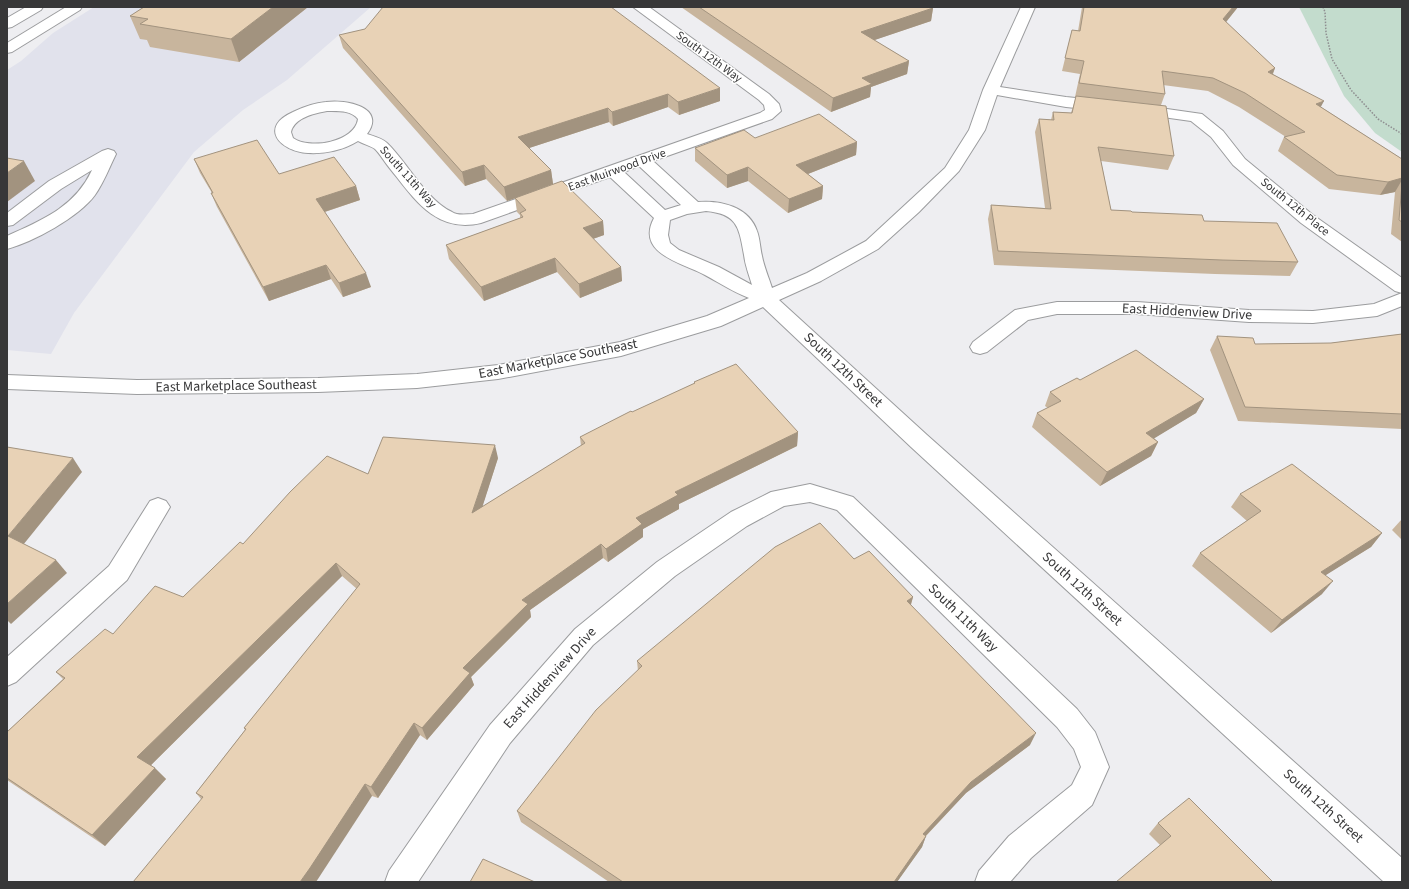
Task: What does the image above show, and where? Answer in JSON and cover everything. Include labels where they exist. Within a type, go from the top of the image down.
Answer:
[{"type":"street","points":[[7,24],[36,7]]},
{"type":"street","points":[[7,49],[75,7]]},
{"type":"street","name":"South 12th Way","points":[[640,7],[764,97],[771,104],[773,111]]},
{"type":"street","name":"East Marketplace Southeast","points":[[7,382],[137,387],[318,385],[432,380],[498,372],[621,349],[714,321],[814,277],[872,245],[951,171],[977,130],[991,90],[1028,7]]},
{"type":"street","name":"South 12th Place","points":[[991,90],[1066,102],[1196,117],[1217,134],[1239,162],[1307,218],[1402,288]]},
{"type":"street","points":[[339,106],[359,111],[364,116],[366,122],[363,129],[357,135],[347,142],[334,146],[312,148],[293,144],[286,139],[283,132],[285,125],[292,118],[303,112],[314,108],[339,106]]},
{"type":"street","name":"East Muirwood Drive","points":[[459,220],[475,219],[494,213],[643,161],[766,116],[773,111]]},
{"type":"street","name":"South 11th Way","points":[[357,135],[380,145],[418,192],[433,207],[445,216],[459,220]]},
{"type":"street","points":[[7,221],[55,185],[108,154],[89,192],[70,210],[34,231],[7,243]]},
{"type":"street","points":[[643,161],[693,206]]},
{"type":"street","points":[[614,171],[663,217],[677,210],[693,206],[707,206],[723,209],[735,215],[746,225],[765,298]]},
{"type":"street","name":"South 12th Street","points":[[663,217],[660,223],[659,235],[662,245],[673,254],[712,271],[736,285],[765,298],[925,447],[1402,878]]},
{"type":"street","name":"East Hiddenview Drive","points":[[980,347],[1022,315],[1057,308],[1137,308],[1249,316],[1314,317],[1377,310],[1402,299]]},
{"type":"street","name":"South 11th Way","points":[[810,493],[845,504],[877,533],[1067,718],[1085,741],[1095,766],[1082,795],[1020,847],[990,882]]},
{"type":"street","name":"East Hiddenview Drive","points":[[400,882],[500,734],[584,637],[666,569],[739,519],[779,498],[810,493]]},
{"type":"street","points":[[7,674],[118,573],[158,507]]},
{"type":"path","points":[[1323,7],[1325,12],[1326,34],[1332,59],[1352,90],[1378,119],[1402,134]]},
{"type":"shaded area","points":[[94,7],[371,7],[287,80],[243,110],[194,152],[74,313],[51,354],[7,350],[7,70],[21,61],[53,33]]},
{"type":"green space","points":[[1299,7],[1402,7],[1402,152],[1375,133],[1344,96]]},
{"type":"building","points":[[144,7],[273,7],[231,39],[140,24],[148,19],[130,16]]},
{"type":"building","points":[[383,7],[611,7],[720,88],[678,102],[668,94],[612,112],[608,108],[518,137],[551,170],[504,187],[484,165],[462,172],[339,35],[365,29]]},
{"type":"building","points":[[699,7],[933,8],[861,32],[909,61],[862,78],[872,84],[833,98]]},
{"type":"building","points":[[1084,7],[1233,7],[1223,19],[1275,68],[1268,72],[1324,101],[1316,104],[1402,159],[1402,178],[1388,182],[1337,175],[1284,137],[1305,132],[1245,93],[1213,78],[1162,71],[1165,94],[1079,83],[1084,61],[1065,58],[1072,30],[1080,31]]},
{"type":"building","points":[[1076,96],[1166,106],[1174,156],[1098,147],[1111,210],[1202,215],[1204,221],[1277,223],[1298,262],[998,251],[991,205],[1051,209],[1039,119],[1054,120],[1053,112],[1072,113]]},
{"type":"building","points":[[819,114],[857,142],[796,165],[823,186],[789,199],[748,167],[727,175],[695,148],[744,130],[755,138]]},
{"type":"building","points":[[257,140],[279,174],[334,157],[356,186],[316,199],[366,273],[339,283],[326,265],[263,287],[194,159]]},
{"type":"building","points":[[7,158],[24,161],[7,173]]},
{"type":"building","points":[[562,181],[603,221],[583,228],[621,267],[579,284],[555,258],[481,287],[446,245],[523,217],[520,213],[526,210],[515,198]]},
{"type":"building","points":[[1402,184],[1402,222],[1399,220]]},
{"type":"building","points":[[1402,334],[1402,414],[1245,407],[1217,336],[1253,338],[1255,344],[1331,343]]},
{"type":"building","points":[[1136,350],[1204,399],[1146,433],[1158,442],[1107,472],[1037,413],[1061,401],[1050,392],[1077,378],[1080,380]]},
{"type":"building","points":[[736,364],[798,432],[675,492],[678,495],[636,518],[642,524],[606,549],[601,544],[522,600],[528,604],[463,668],[470,673],[422,728],[414,723],[371,787],[365,784],[300,882],[133,882],[203,797],[196,793],[246,729],[244,728],[360,584],[336,563],[137,757],[155,768],[92,835],[7,778],[7,732],[65,678],[56,672],[105,629],[113,634],[155,586],[183,597],[240,542],[243,544],[290,492],[327,456],[368,474],[383,437],[495,445],[472,513],[585,443],[580,437],[631,411],[632,412],[695,383],[694,382]]},
{"type":"building","points":[[7,447],[73,458],[8,536],[56,560],[7,604]]},
{"type":"building","points":[[1292,464],[1382,533],[1321,572],[1333,581],[1282,620],[1200,553],[1261,511],[1240,494]]},
{"type":"building","points":[[820,523],[854,559],[869,551],[913,597],[907,601],[1036,733],[971,782],[923,834],[926,836],[894,882],[623,882],[517,811],[596,710],[642,666],[637,661],[775,547]]},
{"type":"building","points":[[1189,798],[1273,882],[1116,882],[1171,836],[1158,823]]},
{"type":"building","points":[[483,859],[535,882],[470,882]]}]
